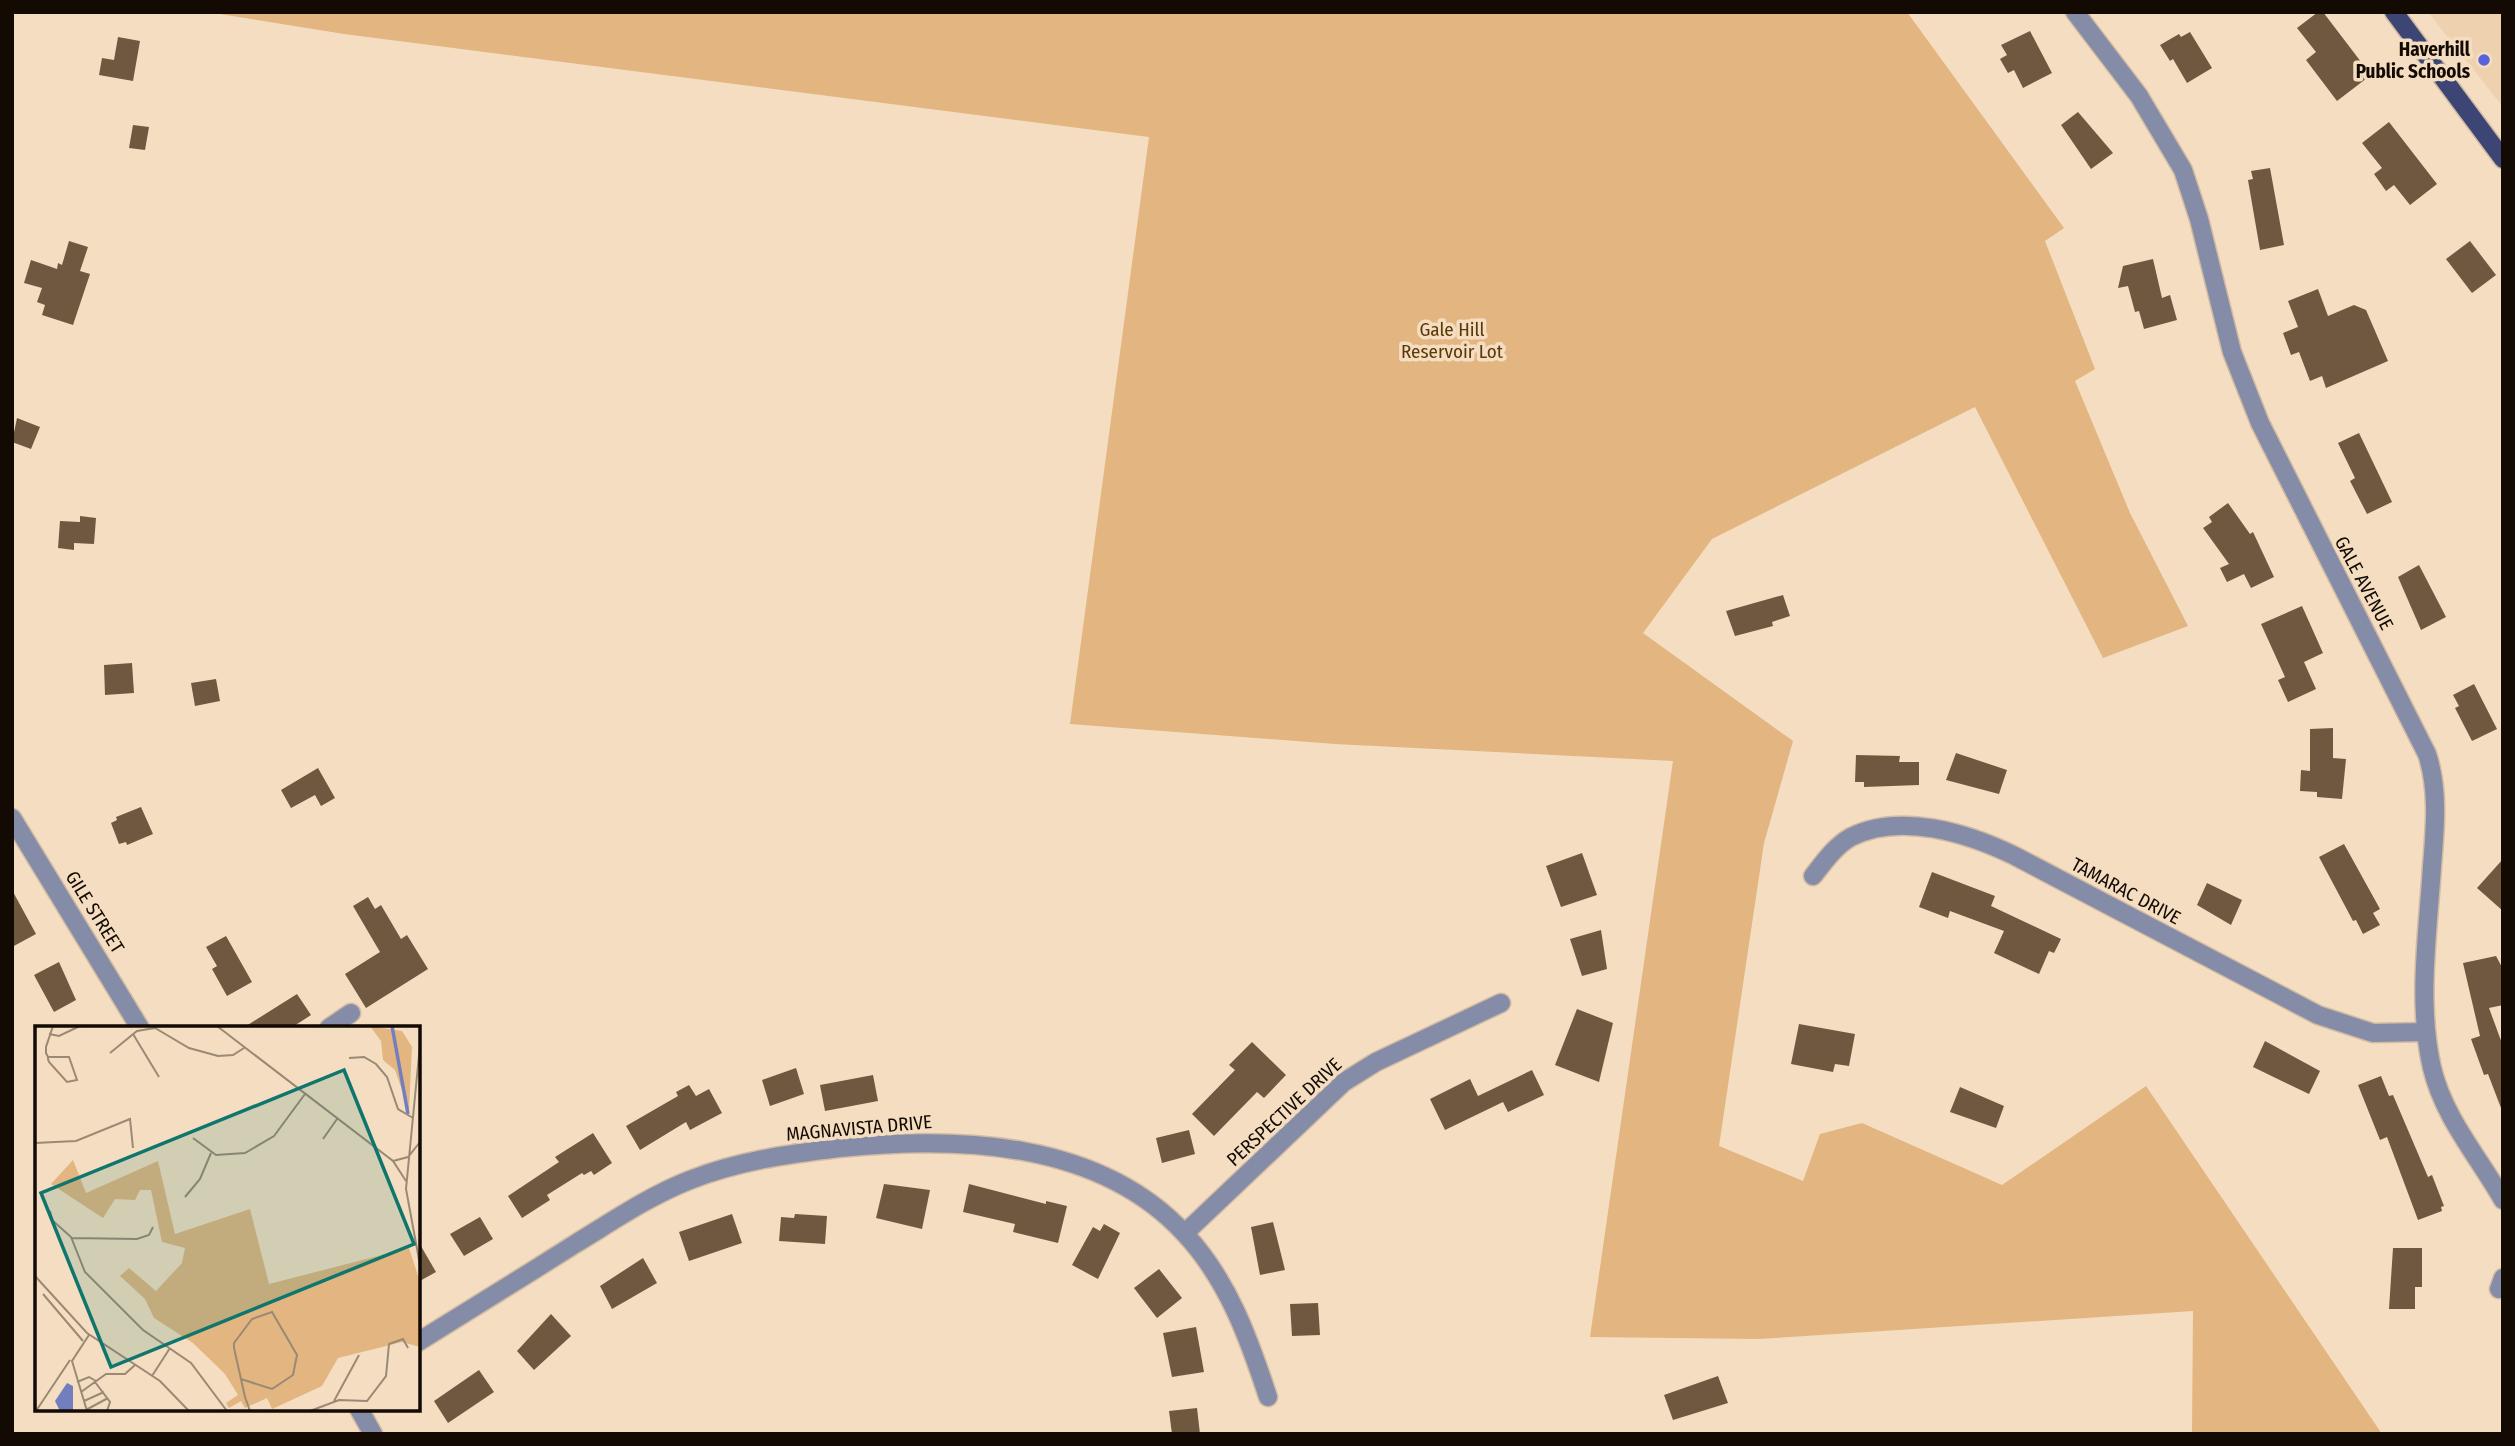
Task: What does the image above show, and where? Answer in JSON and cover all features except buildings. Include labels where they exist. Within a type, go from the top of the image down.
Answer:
[{"type":"main road","points":[[2394,12],[2503,159]]},
{"type":"street","name":"GALE AVENUE","points":[[2075,12],[2139,96],[2183,170],[2199,219],[2232,352],[2260,423],[2427,754],[2432,775],[2435,824],[2425,980],[2426,1032],[2433,1071],[2446,1108],[2503,1200]]},
{"type":"street","name":"GILE STREET","points":[[12,818],[140,1026]]},
{"type":"street","name":"TAMARAC DRIVE","points":[[1813,876],[1838,846],[1864,832],[1915,828],[1965,836],[2013,855],[2318,1015],[2373,1033],[2426,1032]]},
{"type":"street","name":"PERSPECTIVE DRIVE","points":[[1185,1233],[1343,1082],[1376,1062],[1501,1003]]},
{"type":"street","points":[[332,1026],[351,1013]]},
{"type":"street","name":"MAGNAVISTA DRIVE","points":[[420,1341],[660,1193],[720,1169],[781,1156],[914,1142],[1008,1148],[1074,1165],[1125,1187],[1157,1208],[1185,1233],[1207,1261],[1230,1298],[1250,1342],[1268,1397]]},
{"type":"street","points":[[360,1411],[373,1434]]},
{"type":"shaded area","name":"Haverhill Public Schools","points":[[2428,12],[2503,12],[2503,107]]},
{"type":"green space","name":"Gale Hill Reservoir Lot","points":[[207,12],[1907,12],[2064,228],[2045,241],[2095,369],[2075,381],[2130,513],[2188,626],[2103,658],[1975,407],[1712,539],[1643,633],[1793,741],[1764,843],[1719,1146],[1803,1181],[1820,1134],[1862,1123],[2002,1185],[2146,1086],[2382,1434],[2192,1434],[2193,1311],[1759,1339],[1590,1337],[1673,761],[1335,744],[1070,724],[1149,137],[344,34]]},
{"type":"place","name":"Haverhill Public Schools","points":[[2484,60]]}]
